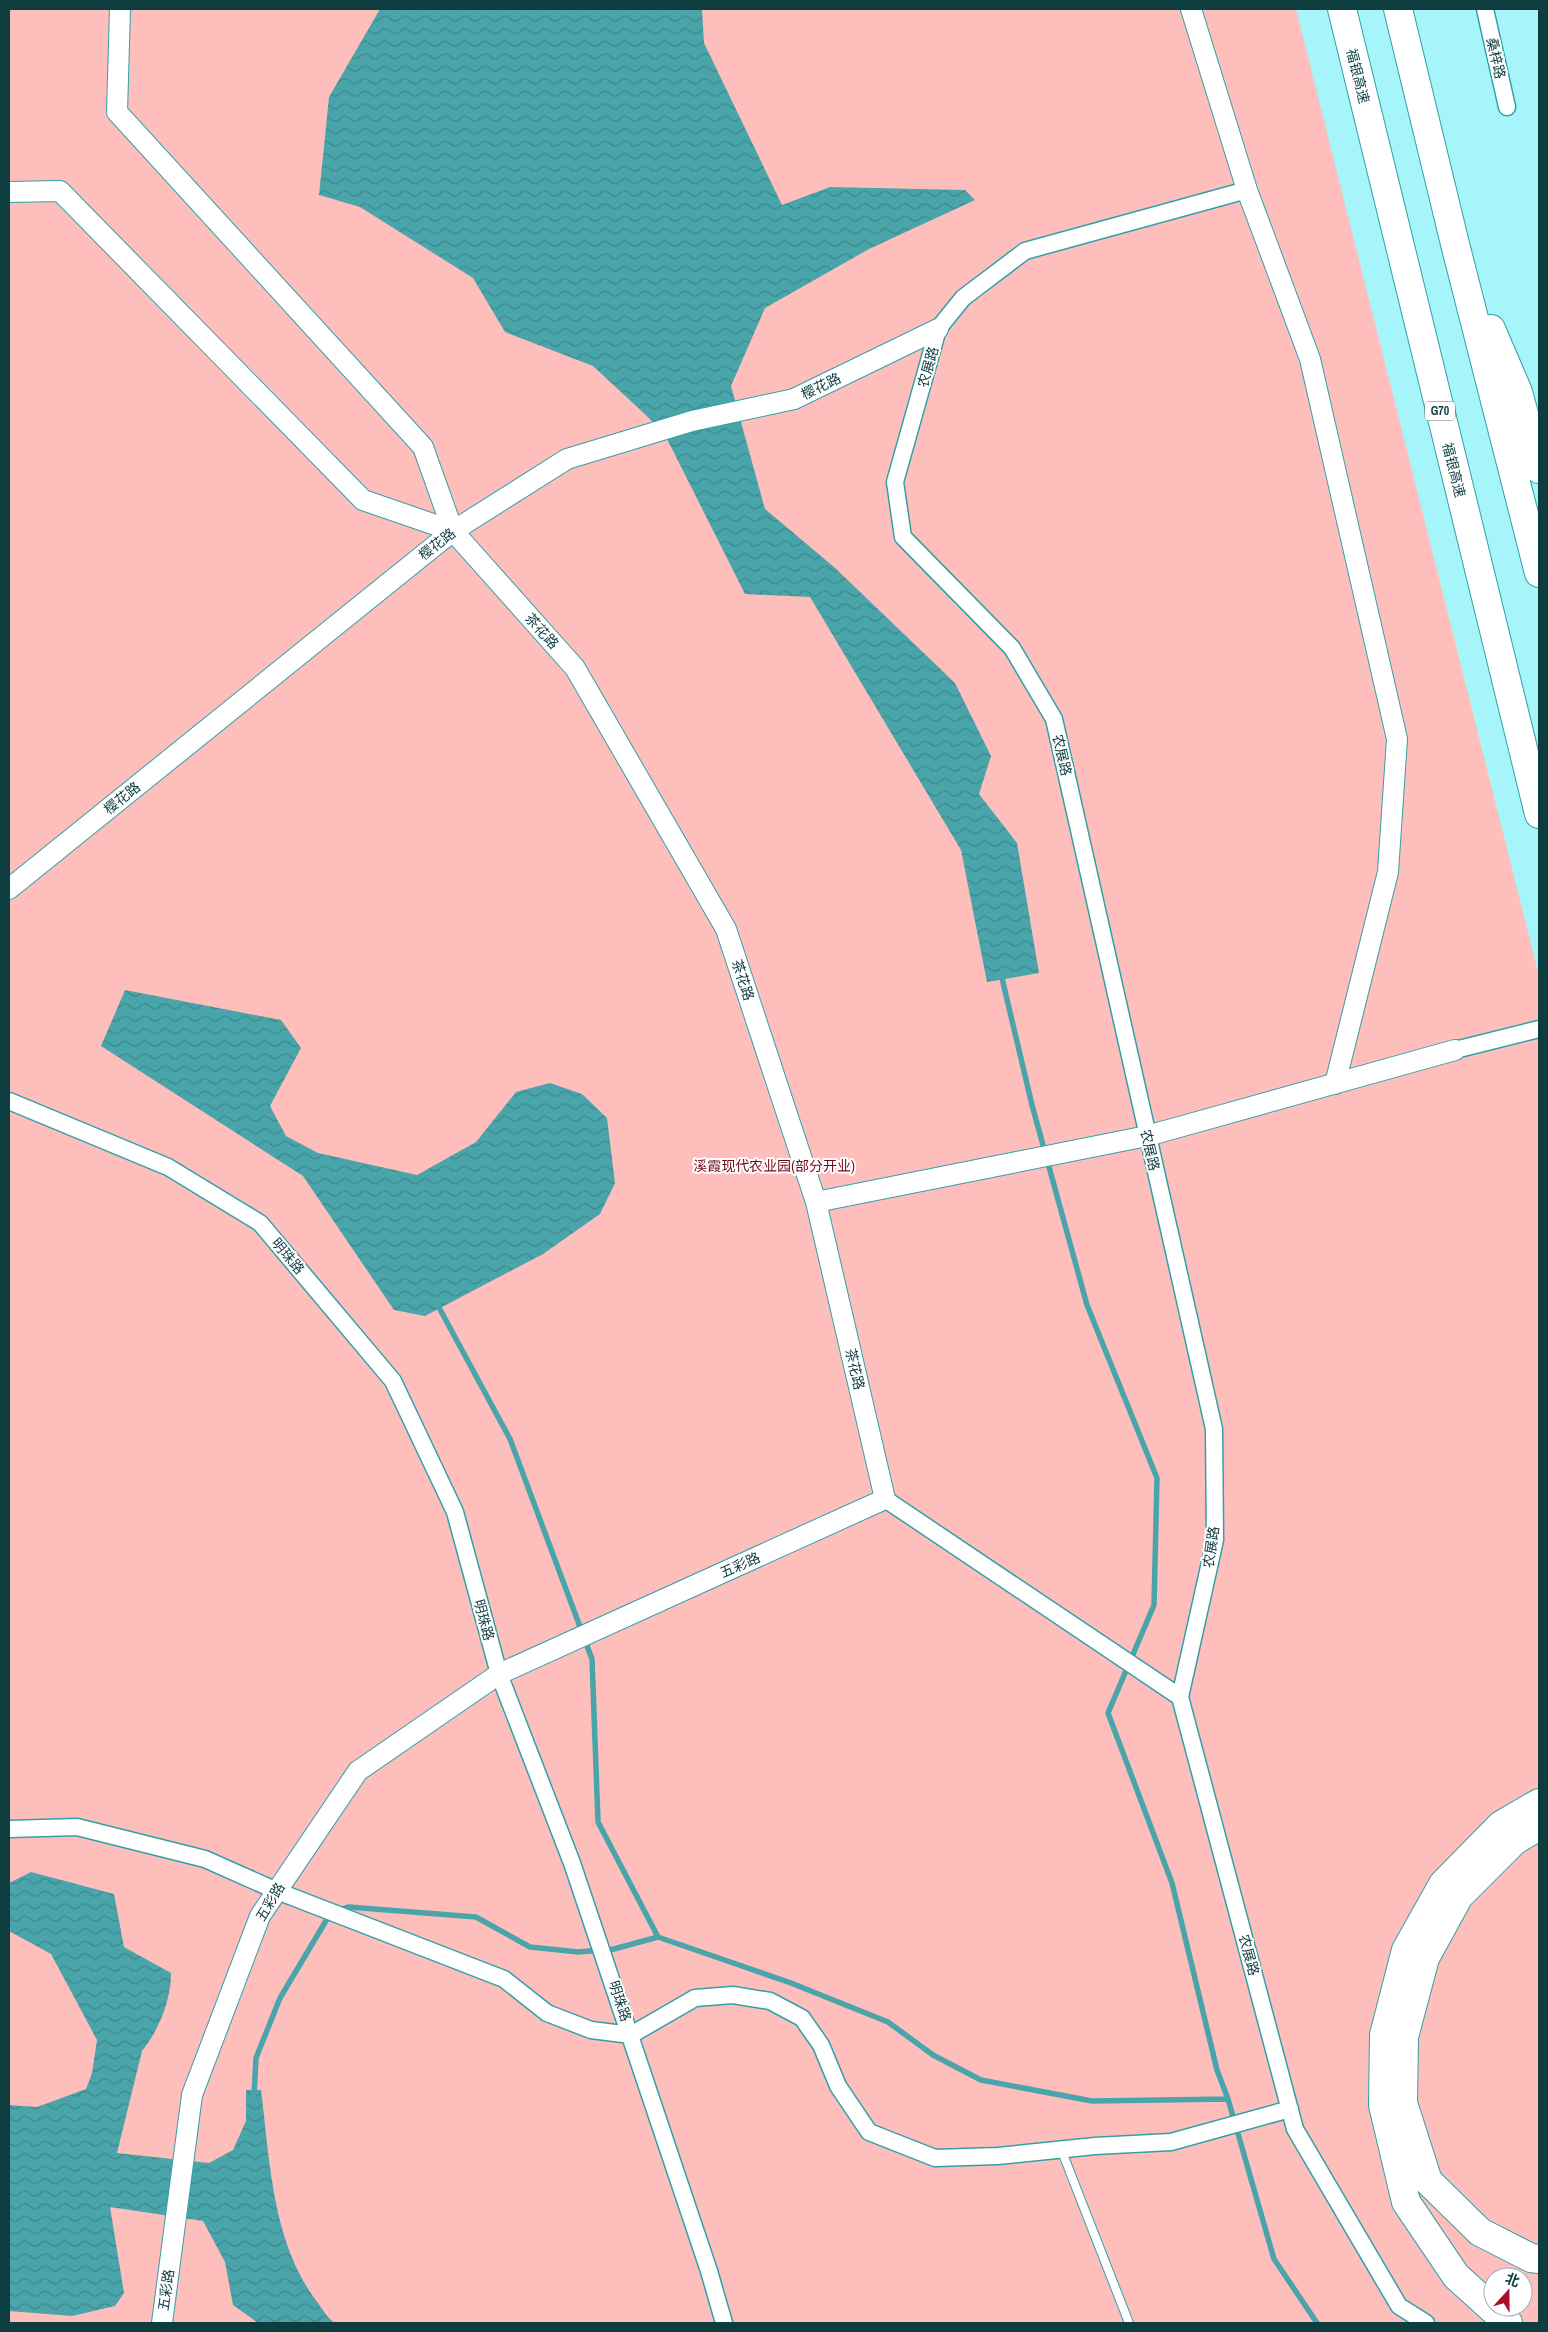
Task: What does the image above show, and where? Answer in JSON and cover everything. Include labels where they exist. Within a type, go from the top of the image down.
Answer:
[{"type":"highway","name":"福银高速","points":[[1342,9],[1539,814]]},
{"type":"highway","points":[[1398,9],[1455,244],[1539,573]]},
{"type":"highway","points":[[1455,244],[1518,392],[1539,469]]},
{"type":"highway","points":[[1508,2323],[1456,2276],[1406,2202],[1383,2105],[1384,2034],[1406,1950],[1443,1884],[1501,1825],[1539,1802]]},
{"type":"highway","points":[[1539,1826],[1514,1841],[1459,1896],[1424,1958],[1404,2037],[1403,2103],[1428,2182],[1480,2232],[1531,2258],[1539,2259]]},
{"type":"street","points":[[120,9],[117,112],[423,447],[454,531]]},
{"type":"street","points":[[1191,9],[1247,190],[1310,359],[1397,739],[1388,872],[1335,1084]]},
{"type":"street","name":"桑梓路","points":[[1485,9],[1507,107]]},
{"type":"street","name":"农展路","points":[[1247,190],[1026,251],[962,298],[938,329],[895,482],[903,537],[1012,648],[1054,719],[1214,1429],[1215,1540],[1180,1697],[1295,2129],[1399,2306],[1426,2323]]},
{"type":"street","points":[[9,192],[60,191],[363,500],[454,531]]},
{"type":"street","name":"樱花路","points":[[9,889],[454,531],[567,459],[692,421],[794,399],[938,329]]},
{"type":"street","name":"茶花路","points":[[454,531],[575,668],[726,929],[816,1202],[885,1499]]},
{"type":"street","points":[[816,1202],[1147,1136],[1455,1050],[1539,1029]]},
{"type":"street","name":"明珠路","points":[[9,1101],[168,1166],[260,1223],[393,1381],[455,1512],[499,1674],[572,1863],[709,2271],[724,2323]]},
{"type":"street","points":[[885,1499],[1180,1697]]},
{"type":"street","name":"五彩路","points":[[162,2323],[192,2095],[260,1916],[358,1772],[499,1674],[885,1499]]},
{"type":"street","points":[[9,1829],[77,1827],[204,1859],[276,1891],[504,1979],[547,2013],[592,2030],[631,2035],[695,1998],[734,1995],[770,2002],[802,2018],[821,2045],[838,2086],[870,2132],[935,2158],[998,2156],[1061,2149],[1171,2142],[1290,2109]]},
{"type":"lane","points":[[1061,2149],[1129,2323]]},
{"type":"green space","name":"溪霞现代农业园(部分开业)","points":[[9,9],[1296,9],[1539,976],[1539,2323],[9,2323]]},
{"type":"water","points":[[380,9],[702,9],[704,43],[782,205],[830,187],[965,190],[975,200],[869,249],[765,308],[731,386],[765,509],[834,567],[955,683],[991,756],[979,794],[1017,843],[1039,973],[987,982],[961,850],[810,597],[745,594],[663,431],[593,366],[505,332],[473,278],[360,207],[319,195],[329,97]]},
{"type":"water","points":[[125,990],[281,1020],[301,1048],[270,1106],[286,1136],[318,1153],[417,1175],[476,1142],[516,1092],[550,1083],[582,1094],[607,1118],[615,1183],[600,1214],[543,1254],[425,1316],[394,1310],[303,1176],[101,1046]]},
{"type":"water","points":[[31,1872],[114,1894],[124,1947],[171,1973],[169,1994],[163,2014],[154,2034],[142,2051],[117,2153],[209,2163],[233,2150],[246,2121],[246,2090],[261,2090],[271,2173],[282,2228],[291,2255],[303,2280],[326,2314],[335,2323],[258,2323],[233,2305],[225,2262],[203,2221],[110,2207],[124,2293],[115,2306],[72,2316],[9,2311],[9,2105],[37,2107],[86,2089],[92,2073],[97,2040],[51,1954],[9,1931],[9,1883]]},
{"type":"waterway","points":[[1001,974],[1032,1105],[1087,1305],[1157,1478],[1154,1605],[1108,1713],[1172,1883],[1217,2070],[1228,2099],[1274,2259],[1317,2323]]},
{"type":"waterway","points":[[436,1302],[510,1439],[592,1659],[598,1822],[658,1937]]},
{"type":"waterway","points":[[338,1910],[349,1907],[476,1917],[530,1947],[578,1952],[614,1949],[658,1937],[791,1983],[888,2022],[933,2055],[981,2080],[1092,2101],[1228,2099]]},
{"type":"waterway","points":[[254,2096],[256,2058],[280,1998],[330,1914]]}]
